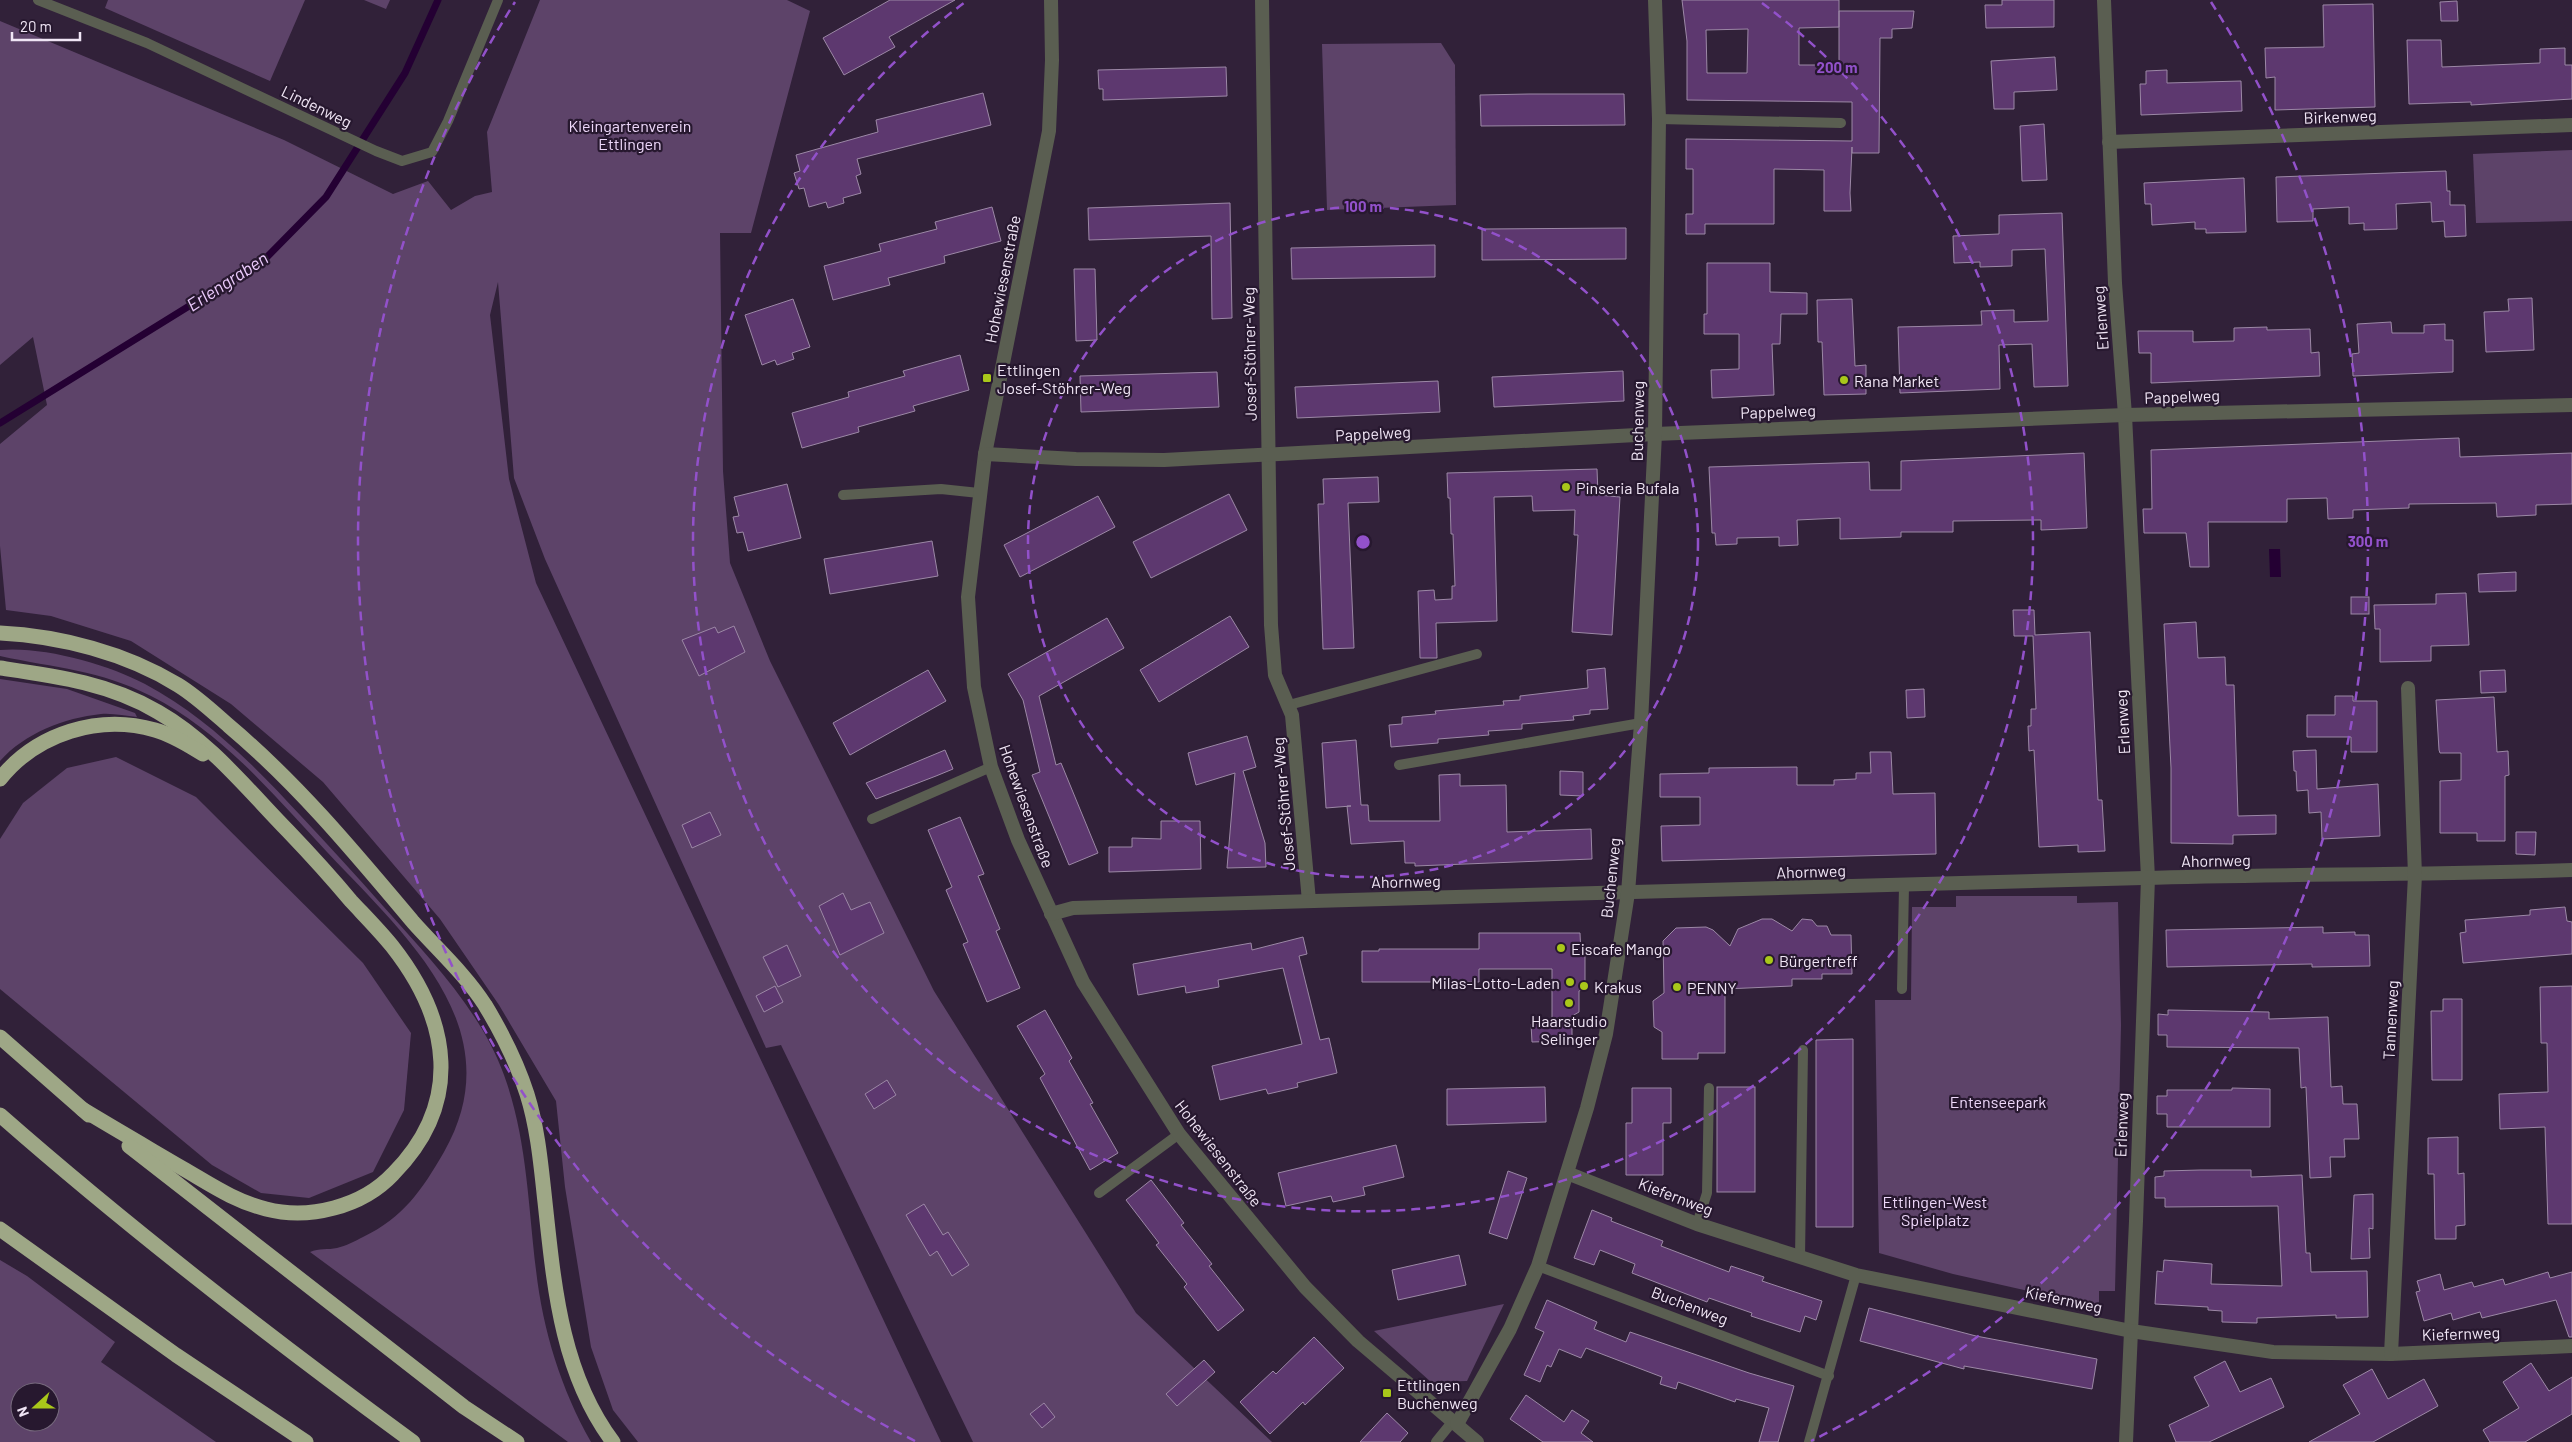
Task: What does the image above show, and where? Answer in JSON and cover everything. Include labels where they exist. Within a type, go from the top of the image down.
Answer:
[{"type":"highway","points":[[0,633],[84,646],[144,667],[179,686],[255,748],[327,821],[460,972],[483,1002],[509,1050],[527,1093],[534,1119],[541,1157],[557,1304],[566,1345],[601,1426],[613,1442]]},
{"type":"highway","points":[[0,668],[93,684],[127,696],[159,712],[189,733],[226,767],[303,846],[392,947],[414,979],[433,1016],[441,1051],[440,1091],[431,1123],[412,1155],[388,1180],[362,1197],[334,1208],[301,1212],[269,1210],[236,1200],[82,1109]]},
{"type":"highway","points":[[0,779],[21,757],[56,736],[96,725],[136,726],[169,735],[226,767]]},
{"type":"highway","points":[[0,1037],[82,1109],[456,1401],[517,1442]]},
{"type":"highway","points":[[0,1115],[163,1252],[303,1361],[413,1442]]},
{"type":"highway","points":[[0,1229],[176,1355],[306,1442]]},
{"type":"street","name":"Hohewiesenstraße","points":[[1051,0],[1052,60],[1049,131],[985,454],[968,597],[974,687],[991,768],[1018,840],[1084,982],[1179,1134],[1305,1287],[1358,1341],[1477,1442]]},
{"type":"street","name":"Josef-Stöhrer-Weg","points":[[1262,0],[1271,625],[1275,675],[1292,715],[1309,901]]},
{"type":"street","name":"Buchenweg","points":[[1455,1423],[1510,1329],[1538,1266],[1567,1173],[1606,1034],[1628,893],[1641,723],[1655,434],[1659,120],[1655,0]]},
{"type":"street","name":"Erlenweg","points":[[2104,0],[2115,283],[2125,415],[2148,878],[2132,1331],[2126,1442]]},
{"type":"street","name":"Birkenweg","points":[[2109,142],[2572,125]]},
{"type":"street","name":"Pappelweg","points":[[985,454],[1076,459],[1164,460],[1268,456],[1655,434],[2125,415],[2572,405]]},
{"type":"street","name":"Tannenweg","points":[[2391,1354],[2415,875],[2408,688]]},
{"type":"street","name":"Ahornweg","points":[[1051,914],[1073,908],[1309,901],[2148,878],[2415,875],[2572,870]]},
{"type":"street","name":"Kiefernweg","points":[[1567,1173],[1697,1224],[1856,1275],[2132,1331],[2273,1352],[2391,1354],[2572,1346]]},
{"type":"lane","name":"Lindenweg","points":[[38,0],[147,43],[376,151],[402,161],[432,152],[448,121],[498,0]]},
{"type":"lane","points":[[1659,120],[1841,124]]},
{"type":"lane","points":[[843,495],[941,489],[979,493]]},
{"type":"lane","points":[[1289,705],[1477,654]]},
{"type":"lane","points":[[1399,765],[1641,723]]},
{"type":"lane","points":[[872,819],[991,768]]},
{"type":"lane","points":[[1902,989],[1904,886]]},
{"type":"lane","points":[[1800,1258],[1804,1050]]},
{"type":"lane","points":[[1697,1224],[1707,1192],[1709,1088]]},
{"type":"lane","points":[[1099,1193],[1179,1134]]},
{"type":"lane","name":"Buchenweg","points":[[1538,1266],[1829,1376]]},
{"type":"lane","points":[[1809,1442],[1856,1275]]},
{"type":"lane","points":[[1436,1442],[1455,1423]]},
{"type":"green space","points":[[108,0],[305,0],[270,81],[105,8]]},
{"type":"green space","points":[[364,0],[390,0],[386,9]]},
{"type":"green space","name":"Kleingartenverein Ettlingen","points":[[540,0],[787,0],[810,11],[751,233],[720,233],[723,471],[730,563],[770,661],[934,991],[1136,1313],[1272,1442],[973,1442],[781,1045],[766,1048],[545,559],[514,478],[498,282],[490,315],[509,479],[536,583],[941,1442],[638,1442],[613,1410],[591,1347],[565,1187],[556,1101],[499,1005],[440,919],[323,782],[231,704],[131,641],[51,616],[6,610],[0,546],[0,444],[47,405],[33,337],[0,365],[0,21],[284,140],[393,194],[428,181],[451,210],[475,196],[492,192],[487,132]]},
{"type":"green space","points":[[1441,43],[1455,65],[1456,205],[1327,210],[1322,44]]},
{"type":"green space","points":[[2572,150],[2572,221],[2476,223],[2473,154]]},
{"type":"green space","points":[[0,650],[35,651],[94,663],[145,684],[208,726],[247,760],[283,796],[435,964],[467,1006],[494,1051],[512,1099],[522,1147],[543,1315],[562,1380],[591,1442],[568,1442],[310,1252],[337,1248],[350,1243],[377,1229],[400,1212],[428,1179],[444,1152],[462,1107],[466,1065],[458,1025],[441,987],[417,951],[388,917],[267,787],[224,746],[201,728],[151,696],[114,680],[0,656]]},
{"type":"green space","points":[[0,679],[67,689],[135,713],[137,717],[101,714],[59,723],[21,742],[0,761]]},
{"type":"green space","points":[[116,757],[196,797],[363,963],[411,1033],[404,1110],[373,1172],[309,1198],[261,1193],[212,1165],[0,989],[0,839],[23,803],[67,768]]},
{"type":"green space","name":"Entenseepark","points":[[1956,896],[2077,896],[2077,903],[2118,902],[2121,1025],[2115,1291],[2099,1291],[2099,1307],[1953,1274],[1879,1253],[1875,1000],[1911,1000],[1912,907],[1956,907]]},
{"type":"green space","points":[[0,1260],[27,1276],[115,1342],[101,1362],[216,1442],[0,1442]]},
{"type":"green space","points":[[1504,1304],[1467,1381],[1431,1382],[1374,1331]]},
{"type":"shaded area","points":[[2269,549],[2280,549],[2281,577],[2270,577]]},
{"type":"building","points":[[890,0],[955,0],[889,37],[895,47],[844,75],[823,38]]},
{"type":"building","points":[[1682,0],[1839,0],[1839,11],[1914,11],[1912,28],[1892,29],[1892,38],[1880,38],[1879,153],[1852,153],[1852,147],[1851,211],[1824,211],[1824,170],[1774,169],[1774,224],[1705,224],[1705,234],[1686,234],[1686,214],[1693,214],[1693,169],[1686,169],[1686,139],[1852,141],[1852,102],[1687,100],[1687,41]],"holes":[[[1839,27],[1839,65],[1799,65],[1799,28]],[[1748,29],[1747,73],[1707,73],[1706,30]]]},
{"type":"building","points":[[2002,0],[2054,0],[2054,27],[1986,28],[1985,5],[2002,5]]},
{"type":"building","points":[[2457,1],[2458,21],[2441,21],[2440,2]]},
{"type":"building","points":[[2373,4],[2375,107],[2275,110],[2275,77],[2266,78],[2265,48],[2324,47],[2323,5]]},
{"type":"building","points":[[2407,40],[2441,40],[2442,67],[2540,63],[2540,49],[2565,48],[2565,65],[2572,65],[2572,99],[2471,105],[2471,102],[2409,104]]},
{"type":"building","points":[[2055,57],[2057,90],[2014,92],[2014,109],[1994,109],[1991,61]]},
{"type":"building","points":[[1226,67],[1227,96],[1103,100],[1103,89],[1099,89],[1098,70]]},
{"type":"building","points":[[2167,70],[2167,83],[2241,81],[2242,111],[2141,115],[2140,84],[2146,84],[2146,71]]},
{"type":"building","points":[[983,93],[991,125],[857,159],[861,174],[856,176],[861,193],[843,198],[844,203],[828,208],[826,202],[809,207],[804,188],[799,189],[794,173],[800,171],[796,155],[878,132],[876,120]]},
{"type":"building","points":[[1624,94],[1625,125],[1481,126],[1480,95]]},
{"type":"building","points":[[2044,124],[2047,180],[2022,181],[2020,126]]},
{"type":"building","points":[[2446,171],[2447,191],[2450,191],[2450,205],[2465,205],[2466,236],[2445,237],[2444,221],[2432,222],[2431,202],[2396,204],[2397,229],[2364,230],[2364,223],[2349,224],[2349,207],[2313,209],[2313,221],[2277,222],[2276,177]]},
{"type":"building","points":[[2244,178],[2246,232],[2206,233],[2206,229],[2195,229],[2195,222],[2152,225],[2151,204],[2145,204],[2144,183]]},
{"type":"building","points":[[1230,203],[1232,318],[1212,319],[1211,236],[1089,240],[1088,208]]},
{"type":"building","points":[[992,207],[1001,241],[944,256],[945,263],[888,278],[890,285],[833,300],[824,266],[881,251],[879,244],[937,229],[935,222]]},
{"type":"building","points":[[2062,213],[2068,386],[2034,387],[2032,344],[1999,345],[2000,389],[1900,393],[1898,327],[1982,325],[1981,311],[2014,310],[2014,322],[2048,321],[2045,249],[2012,250],[2012,266],[1980,267],[1980,262],[1954,263],[1953,236],[1999,234],[1999,215]]},
{"type":"building","points":[[1626,228],[1626,259],[1482,260],[1482,229]]},
{"type":"building","points":[[1435,245],[1435,277],[1292,279],[1291,248]]},
{"type":"building","points":[[1707,263],[1770,263],[1770,292],[1807,293],[1807,314],[1781,314],[1780,344],[1772,344],[1774,395],[1712,398],[1711,370],[1739,369],[1739,334],[1704,334],[1704,314],[1707,314]]},
{"type":"building","points":[[1074,269],[1095,269],[1097,340],[1076,341]]},
{"type":"building","points":[[2532,298],[2534,350],[2486,352],[2484,312],[2509,311],[2508,299]]},
{"type":"building","points":[[793,299],[810,347],[792,353],[794,359],[777,365],[775,360],[762,365],[745,315]]},
{"type":"building","points":[[1852,299],[1855,366],[1866,365],[1866,394],[1824,395],[1822,342],[1818,342],[1817,300]]},
{"type":"building","points":[[2391,322],[2392,333],[2424,333],[2424,325],[2445,324],[2445,340],[2453,340],[2453,372],[2353,376],[2352,354],[2359,353],[2357,324]]},
{"type":"building","points":[[2267,327],[2267,330],[2310,329],[2311,353],[2319,352],[2320,376],[2151,383],[2151,353],[2139,353],[2138,331],[2193,331],[2193,342],[2234,341],[2234,328]]},
{"type":"building","points":[[960,355],[969,390],[913,406],[915,411],[858,427],[859,432],[802,448],[792,413],[849,397],[848,392],[905,376],[903,371]]},
{"type":"building","points":[[1623,371],[1624,401],[1494,407],[1492,377]]},
{"type":"building","points":[[1217,372],[1219,407],[1081,412],[1080,376]]},
{"type":"building","points":[[1438,381],[1440,412],[1297,418],[1295,387]]},
{"type":"building","points":[[2459,438],[2460,457],[2572,453],[2572,504],[2536,505],[2536,515],[2497,517],[2496,503],[2409,504],[2409,508],[2353,510],[2353,518],[2328,519],[2327,498],[2287,499],[2287,522],[2208,522],[2209,567],[2190,567],[2186,533],[2144,533],[2143,509],[2152,509],[2151,450]]},
{"type":"building","points":[[2084,453],[2087,528],[2041,530],[2041,520],[1953,521],[1953,532],[1901,532],[1901,537],[1840,539],[1840,518],[1797,520],[1798,545],[1779,546],[1779,537],[1737,538],[1737,544],[1716,545],[1715,533],[1712,533],[1709,467],[1869,462],[1870,490],[1901,490],[1901,461]]},
{"type":"building","points":[[1597,469],[1598,495],[1620,497],[1612,635],[1572,632],[1578,535],[1574,535],[1575,510],[1533,511],[1532,496],[1494,497],[1497,621],[1436,623],[1437,658],[1420,658],[1418,591],[1434,590],[1435,600],[1452,599],[1452,586],[1455,586],[1453,534],[1451,534],[1447,473]]},
{"type":"building","points":[[1378,477],[1379,502],[1348,503],[1354,648],[1323,649],[1318,504],[1324,504],[1323,479]]},
{"type":"building","points":[[787,484],[801,538],[748,551],[743,532],[737,533],[733,517],[739,516],[734,497]]},
{"type":"building","points":[[1229,494],[1247,530],[1151,578],[1133,542]]},
{"type":"building","points":[[1098,496],[1115,527],[1020,577],[1004,545]]},
{"type":"building","points":[[932,541],[938,576],[830,594],[824,559]]},
{"type":"building","points":[[2516,572],[2516,591],[2479,592],[2478,574]]},
{"type":"building","points":[[2466,593],[2469,645],[2431,646],[2431,661],[2380,662],[2380,629],[2375,629],[2374,605],[2436,604],[2436,594]]},
{"type":"building","points":[[2351,597],[2369,597],[2369,614],[2351,614]]},
{"type":"building","points":[[2013,610],[2034,610],[2035,635],[2090,632],[2098,800],[2102,800],[2105,851],[2078,852],[2078,845],[2039,847],[2034,750],[2029,751],[2028,726],[2031,726],[2031,709],[2036,709],[2033,636],[2014,636]]},
{"type":"building","points":[[1230,616],[1249,647],[1159,702],[1140,670]]},
{"type":"building","points":[[1107,618],[1124,648],[1039,696],[1056,765],[1061,763],[1098,853],[1069,865],[1032,775],[1040,772],[1023,700],[1008,674]]},
{"type":"building","points":[[2196,622],[2198,658],[2225,657],[2226,685],[2234,685],[2238,816],[2276,815],[2276,834],[2233,835],[2233,844],[2171,843],[2171,768],[2164,624]]},
{"type":"building","points":[[734,626],[745,652],[699,676],[682,640],[715,627],[718,633]]},
{"type":"building","points":[[1605,668],[1608,709],[1590,710],[1590,714],[1573,716],[1574,720],[1522,724],[1522,729],[1488,731],[1489,735],[1438,739],[1438,743],[1391,747],[1389,725],[1402,724],[1402,717],[1436,714],[1435,711],[1504,705],[1503,701],[1520,700],[1520,696],[1588,688],[1587,670]]},
{"type":"building","points":[[928,670],[946,701],[850,755],[833,723]]},
{"type":"building","points":[[2505,670],[2506,692],[2481,693],[2480,671]]},
{"type":"building","points":[[1924,689],[1925,717],[1907,718],[1906,690]]},
{"type":"building","points":[[2335,696],[2353,696],[2353,701],[2377,701],[2377,752],[2351,752],[2351,737],[2307,737],[2307,715],[2335,715]]},
{"type":"building","points":[[2494,697],[2497,752],[2508,751],[2509,775],[2505,776],[2505,841],[2477,841],[2477,833],[2440,833],[2440,781],[2461,780],[2461,753],[2440,753],[2436,700]]},
{"type":"building","points":[[1247,736],[1256,767],[1243,771],[1265,843],[1266,867],[1227,868],[1235,773],[1196,785],[1188,753]]},
{"type":"building","points":[[1356,740],[1361,805],[1368,805],[1369,821],[1440,821],[1439,775],[1460,774],[1460,786],[1506,785],[1507,832],[1591,829],[1592,859],[1415,866],[1415,863],[1405,863],[1404,841],[1351,844],[1347,806],[1326,808],[1322,743]]},
{"type":"building","points":[[945,750],[953,769],[876,799],[866,783]]},
{"type":"building","points":[[2316,750],[2317,789],[2378,784],[2380,836],[2322,839],[2321,812],[2309,813],[2308,790],[2297,791],[2296,771],[2294,771],[2293,751]]},
{"type":"building","points":[[1870,752],[1891,752],[1893,794],[1935,793],[1936,854],[1662,861],[1661,826],[1700,825],[1700,797],[1660,797],[1660,774],[1709,773],[1709,768],[1797,767],[1797,785],[1834,785],[1834,780],[1856,779],[1856,773],[1871,773]]},
{"type":"building","points":[[1560,771],[1583,772],[1583,796],[1560,795]]},
{"type":"building","points":[[710,812],[721,835],[692,848],[682,825]]},
{"type":"building","points":[[960,817],[984,874],[978,876],[1000,929],[996,931],[1020,988],[987,1002],[963,944],[968,942],[946,890],[952,887],[928,830]]},
{"type":"building","points":[[1161,821],[1200,821],[1201,869],[1109,872],[1109,847],[1132,847],[1132,838],[1161,839]]},
{"type":"building","points":[[2516,832],[2536,832],[2535,855],[2516,854]]},
{"type":"building","points":[[843,893],[851,910],[870,902],[884,933],[840,955],[819,906]]},
{"type":"building","points":[[2565,907],[2567,921],[2572,922],[2572,954],[2463,963],[2460,933],[2466,932],[2465,920],[2530,915],[2530,910]]},
{"type":"building","points":[[1762,919],[1772,919],[1792,931],[1802,919],[1812,920],[1817,926],[1827,926],[1831,935],[1851,935],[1852,974],[1822,974],[1822,979],[1792,979],[1792,986],[1725,989],[1725,1053],[1698,1053],[1698,1059],[1662,1059],[1662,1032],[1654,1027],[1653,1001],[1664,993],[1663,941],[1676,928],[1706,927],[1713,930],[1730,946],[1738,929]]},
{"type":"building","points":[[2323,927],[2323,933],[2355,932],[2355,935],[2369,935],[2370,966],[2312,967],[2312,964],[2167,967],[2166,930]]},
{"type":"building","points":[[1479,933],[1580,933],[1581,955],[1585,955],[1585,988],[1579,991],[1579,1012],[1572,1016],[1572,1037],[1565,1041],[1532,1042],[1531,1024],[1552,1023],[1552,969],[1479,969],[1479,982],[1362,982],[1362,951],[1379,951],[1379,949],[1479,949]]},
{"type":"building","points":[[1303,937],[1307,954],[1299,956],[1320,1040],[1329,1038],[1337,1073],[1297,1083],[1298,1087],[1268,1094],[1266,1089],[1220,1100],[1212,1066],[1302,1044],[1283,968],[1218,980],[1219,987],[1186,993],[1185,986],[1138,995],[1133,964],[1251,943],[1252,950]]},
{"type":"building","points":[[787,945],[801,976],[778,987],[763,957]]},
{"type":"building","points":[[775,986],[783,1002],[764,1012],[756,996]]},
{"type":"building","points":[[2572,986],[2572,1224],[2548,1224],[2545,1127],[2500,1129],[2499,1094],[2548,1092],[2547,1043],[2541,1043],[2540,987]]},
{"type":"building","points":[[2443,999],[2462,999],[2462,1080],[2432,1080],[2431,1011],[2443,1011]]},
{"type":"building","points":[[1045,1010],[1072,1058],[1069,1061],[1093,1103],[1090,1104],[1118,1153],[1090,1170],[1040,1078],[1045,1074],[1017,1026]]},
{"type":"building","points":[[2168,1010],[2269,1012],[2269,1019],[2328,1017],[2331,1087],[2342,1086],[2343,1104],[2357,1104],[2359,1139],[2344,1139],[2345,1157],[2330,1157],[2331,1177],[2310,1178],[2306,1087],[2301,1088],[2299,1048],[2167,1047],[2167,1035],[2158,1035],[2158,1014],[2168,1015]]},
{"type":"building","points":[[1853,1039],[1853,1227],[1816,1227],[1816,1040]]},
{"type":"building","points":[[887,1080],[896,1095],[874,1109],[865,1094]]},
{"type":"building","points":[[1545,1087],[1546,1122],[1447,1125],[1447,1089]]},
{"type":"building","points":[[1717,1087],[1755,1087],[1755,1192],[1717,1192]]},
{"type":"building","points":[[1632,1088],[1671,1088],[1671,1123],[1663,1123],[1663,1175],[1626,1175],[1626,1123],[1632,1123]]},
{"type":"building","points":[[2232,1088],[2270,1089],[2270,1127],[2167,1127],[2167,1114],[2157,1114],[2157,1096],[2167,1096],[2167,1090],[2232,1090]]},
{"type":"building","points":[[2458,1137],[2458,1174],[2464,1173],[2465,1225],[2456,1226],[2456,1239],[2435,1239],[2434,1174],[2428,1174],[2428,1138]]},
{"type":"building","points":[[1396,1145],[1404,1177],[1363,1187],[1365,1195],[1333,1202],[1331,1196],[1286,1206],[1278,1173]]},
{"type":"building","points":[[2251,1170],[2251,1177],[2302,1175],[2306,1253],[2310,1253],[2311,1272],[2367,1271],[2368,1317],[2336,1318],[2336,1315],[2257,1318],[2257,1323],[2222,1322],[2222,1311],[2208,1310],[2208,1307],[2155,1304],[2157,1271],[2163,1272],[2164,1260],[2212,1264],[2211,1284],[2282,1286],[2278,1206],[2165,1207],[2165,1198],[2155,1198],[2155,1177],[2164,1176],[2164,1171]]},
{"type":"building","points":[[1508,1171],[1527,1178],[1507,1239],[1489,1233]]},
{"type":"building","points":[[1151,1180],[1184,1223],[1181,1225],[1212,1264],[1209,1266],[1244,1310],[1218,1331],[1184,1287],[1187,1284],[1156,1245],[1159,1243],[1126,1200]]},
{"type":"building","points":[[2373,1194],[2373,1229],[2369,1228],[2370,1258],[2351,1259],[2354,1195]]},
{"type":"building","points":[[924,1204],[943,1235],[948,1232],[969,1265],[952,1276],[937,1251],[930,1256],[906,1215]]},
{"type":"building","points":[[1592,1210],[1612,1218],[1611,1221],[1663,1241],[1661,1246],[1729,1272],[1731,1266],[1764,1277],[1762,1281],[1822,1301],[1816,1320],[1805,1316],[1800,1332],[1751,1316],[1752,1313],[1709,1298],[1707,1302],[1632,1273],[1635,1264],[1600,1250],[1594,1265],[1574,1258]]},
{"type":"building","points":[[1459,1255],[1466,1285],[1398,1300],[1392,1270]]},
{"type":"building","points":[[2548,1272],[2550,1278],[2572,1272],[2572,1337],[2569,1337],[2556,1300],[2482,1318],[2480,1312],[2453,1320],[2451,1313],[2424,1321],[2416,1292],[2420,1291],[2417,1281],[2440,1274],[2444,1290],[2472,1282],[2474,1287],[2503,1279],[2505,1285]]},
{"type":"building","points":[[1547,1300],[1597,1322],[1594,1329],[1626,1342],[1630,1332],[1749,1373],[1794,1386],[1778,1442],[1759,1442],[1769,1408],[1736,1399],[1735,1402],[1678,1382],[1676,1389],[1660,1384],[1662,1377],[1586,1348],[1581,1358],[1559,1349],[1551,1367],[1547,1365],[1540,1382],[1524,1375],[1544,1332],[1535,1328]]},
{"type":"building","points":[[1869,1308],[1976,1336],[2097,1359],[2092,1389],[1964,1366],[1964,1369],[1860,1341]]},
{"type":"building","points":[[1314,1337],[1344,1368],[1305,1405],[1303,1402],[1270,1434],[1240,1402],[1273,1371],[1276,1374]]},
{"type":"building","points":[[1204,1360],[1215,1372],[1177,1406],[1166,1394]]},
{"type":"building","points":[[2225,1361],[2240,1392],[2271,1378],[2284,1407],[2209,1442],[2176,1442],[2169,1425],[2209,1406],[2194,1377]]},
{"type":"building","points":[[2531,1363],[2549,1391],[2572,1377],[2572,1414],[2525,1442],[2490,1442],[2483,1430],[2519,1408],[2503,1382]]},
{"type":"building","points":[[2372,1369],[2388,1399],[2424,1379],[2438,1406],[2373,1442],[2309,1442],[2360,1414],[2343,1385]]},
{"type":"building","points":[[1526,1395],[1564,1422],[1572,1410],[1589,1421],[1581,1433],[1593,1442],[1543,1442],[1510,1419]]},
{"type":"building","points":[[1044,1403],[1055,1417],[1042,1428],[1030,1414]]},
{"type":"building","points":[[1387,1413],[1408,1433],[1400,1442],[1360,1442]]},
{"type":"waterway","name":"Erlengraben","points":[[0,423],[265,259],[326,197],[405,73],[438,0]]},
{"type":"place","name":"Ettlingen Josef-Stöhrer-Weg","points":[[987,378]]},
{"type":"place","name":"Rana Market","points":[[1844,380]]},
{"type":"place","name":"Pinseria Bufala","points":[[1566,487]]},
{"type":"place","name":"Eiscafe Mango","points":[[1561,948]]},
{"type":"place","name":"Bürgertreff","points":[[1769,960]]},
{"type":"place","name":"Milas-Lotto-Laden","points":[[1570,982]]},
{"type":"place","name":"Krakus","points":[[1584,986]]},
{"type":"place","name":"PENNY","points":[[1677,987]]},
{"type":"place","name":"Haarstudio Selinger","points":[[1569,1003]]},
{"type":"place","name":"Ettlingen Buchenweg","points":[[1387,1393]]},
{"type":"park label","name":"Ettlingen-West Spielplatz","points":[[1935,1210]]}]
